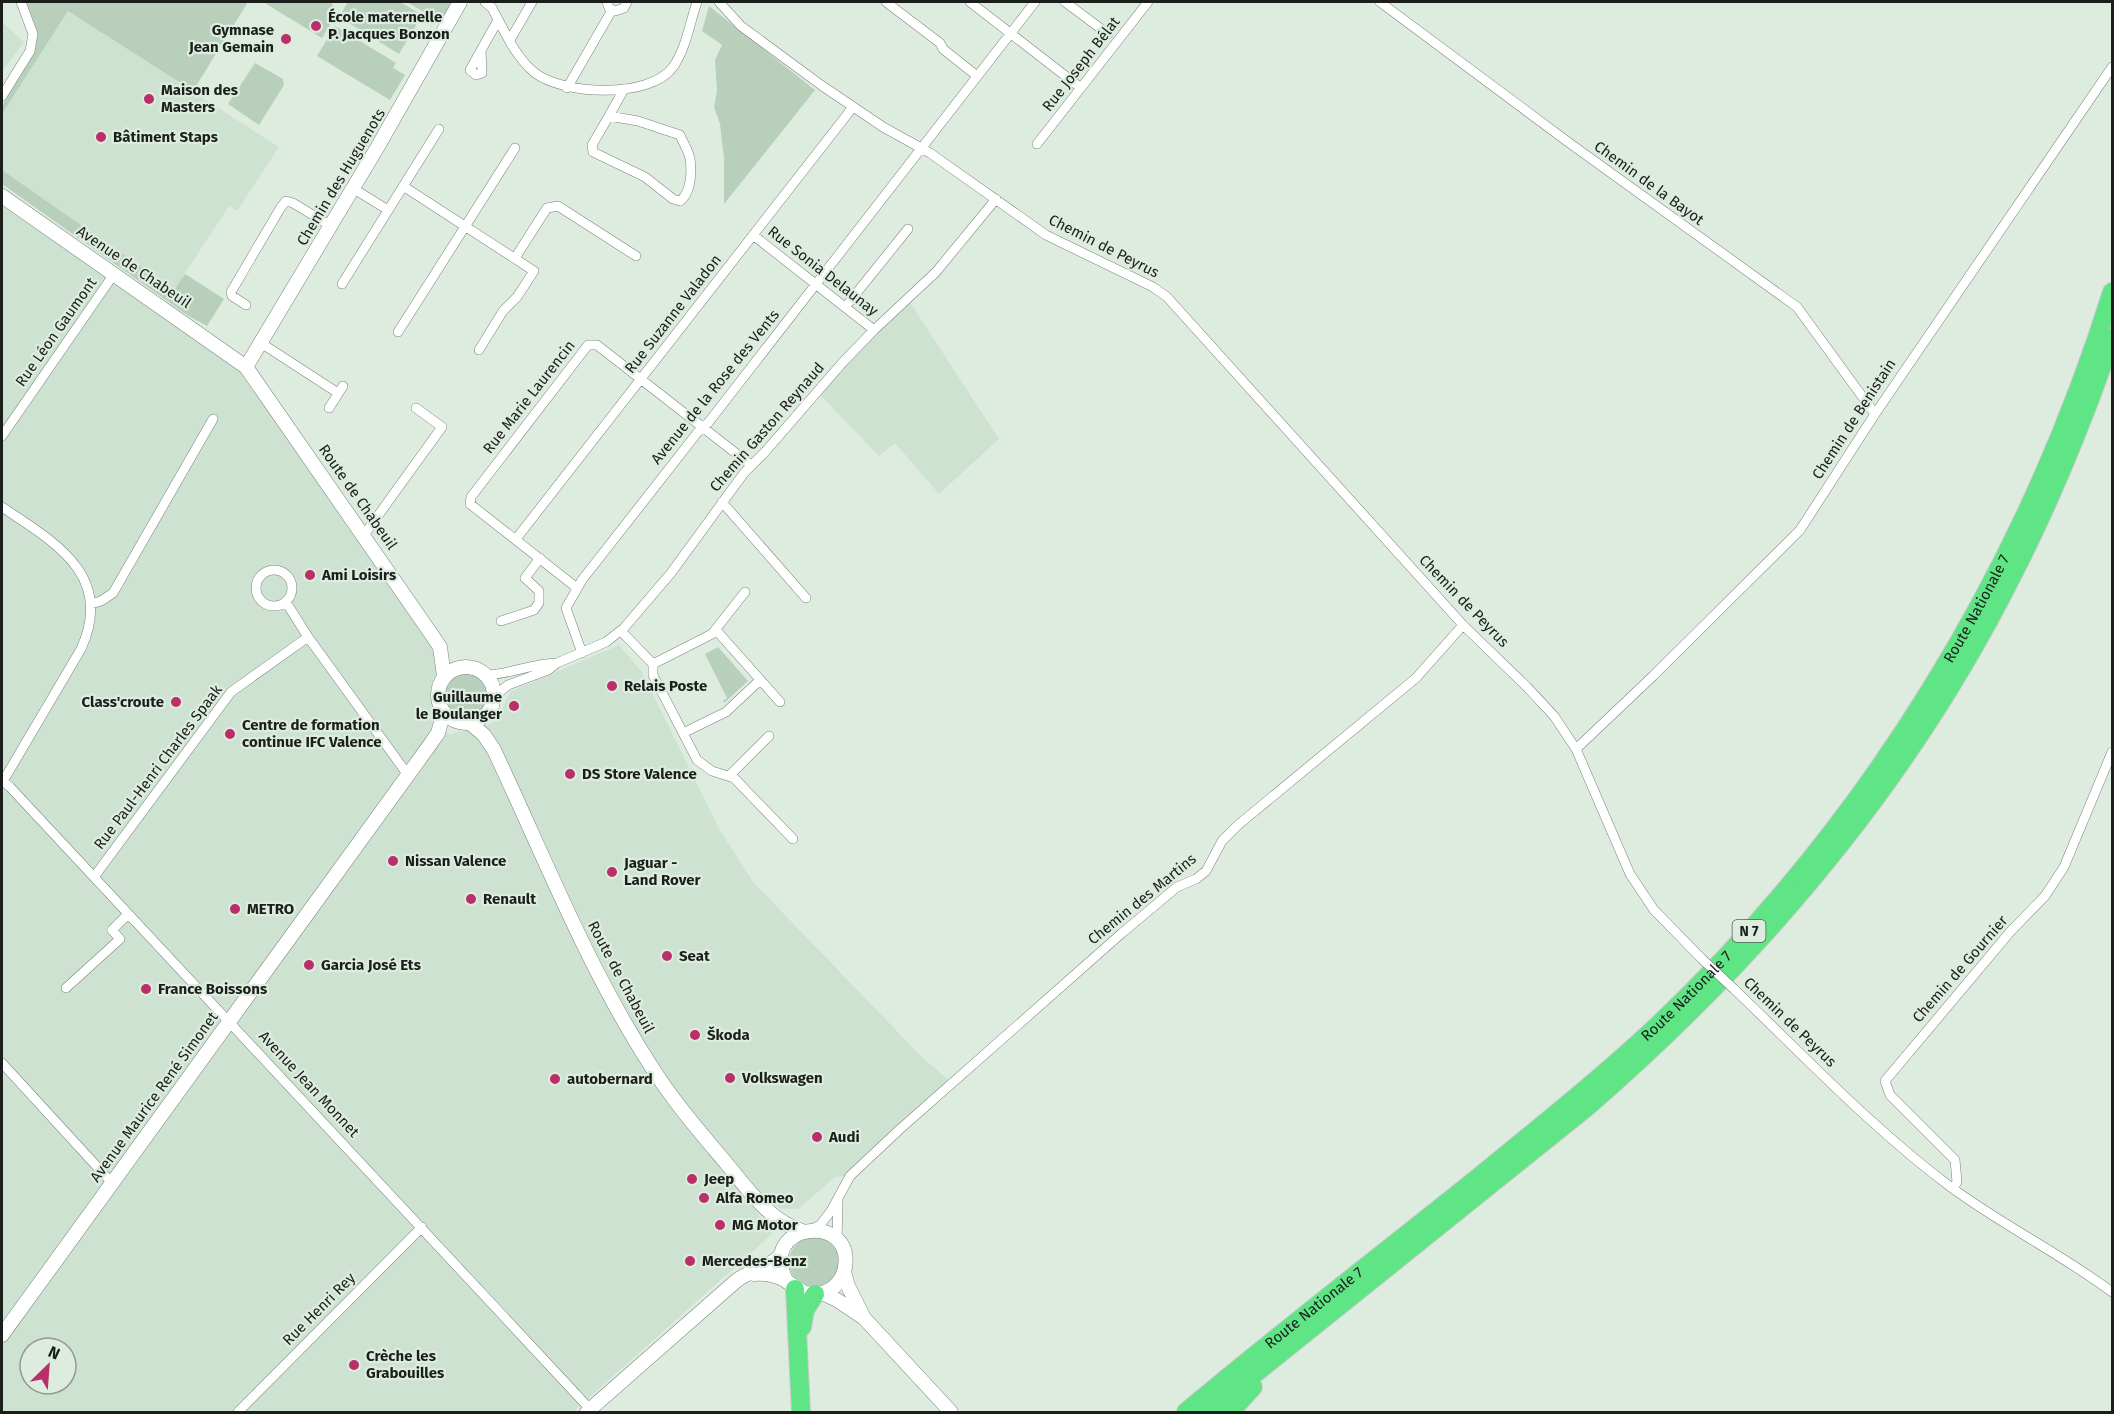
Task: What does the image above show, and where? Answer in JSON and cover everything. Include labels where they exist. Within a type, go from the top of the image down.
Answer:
[{"type":"highway","name":"Route Nationale 7","points":[[1186,1413],[1533,1133],[1618,1061],[1694,990],[1798,875],[1905,731],[1940,676],[1998,572],[2052,458],[2078,394],[2112,292]]},
{"type":"highway","name":"Route Nationale 7","points":[[1207,1413],[1545,1142],[1628,1071],[1697,1006],[1743,958],[1829,859],[1867,810],[1919,735],[1987,623],[2013,575],[2058,479],[2094,391],[2112,338]]},
{"type":"highway","points":[[791,1285],[801,1413]]},
{"type":"highway","points":[[808,1413],[802,1319],[808,1303],[819,1294]]},
{"type":"highway","points":[[1230,1413],[1299,1338]]},
{"type":"main road","name":"Chemin des Huguenots","points":[[246,367],[354,189],[460,2]]},
{"type":"main road","name":"Avenue de Chabeuil","points":[[2,196],[246,367]]},
{"type":"main road","name":"Route de Chabeuil","points":[[246,367],[440,647],[464,666]]},
{"type":"main road","name":"Route de Chabeuil","points":[[440,647],[444,676]]},
{"type":"main road","points":[[464,666],[481,670],[487,675],[492,681],[495,696],[487,715],[463,722],[444,712],[438,700],[438,694],[444,676],[464,666]]},
{"type":"main road","name":"Avenue Maurice René Simonet","points":[[2,1335],[438,733],[444,712]]},
{"type":"main road","name":"Route de Chabeuil","points":[[487,715],[494,750]]},
{"type":"main road","name":"Route de Chabeuil","points":[[463,722],[483,735],[494,750],[564,904],[620,1015],[652,1068],[686,1115],[754,1197]]},
{"type":"main road","name":"Avenue Maurice René Simonet","points":[[438,733],[463,722]]},
{"type":"main road","points":[[754,1197],[777,1220],[791,1228],[821,1230],[837,1240],[845,1255],[844,1272],[848,1286],[864,1318]]},
{"type":"main road","points":[[754,1197],[776,1229],[782,1251],[782,1272],[791,1285]]},
{"type":"main road","points":[[589,1411],[743,1275],[767,1266],[794,1235],[807,1230]]},
{"type":"main road","points":[[819,1294],[832,1289],[844,1272]]},
{"type":"main road","points":[[743,1275],[769,1274],[804,1293],[819,1294],[837,1300],[864,1318],[951,1413]]},
{"type":"street","points":[[2,96],[30,51],[33,34],[21,2]]},
{"type":"street","points":[[485,2],[492,8],[524,63],[537,74],[567,88],[624,89],[649,85],[662,78],[673,67],[681,52],[697,2]]},
{"type":"street","points":[[510,40],[531,2]]},
{"type":"street","points":[[567,88],[609,6],[621,10],[627,2]]},
{"type":"street","name":"Chemin de Peyrus","points":[[719,2],[741,26],[853,107],[921,149],[1046,235],[1153,287],[1167,297],[1463,626],[1554,716],[1576,749],[1630,874],[1654,910],[1865,1116],[1913,1158],[1977,1206],[2086,1273],[2112,1292]]},
{"type":"street","points":[[728,11],[734,2]]},
{"type":"street","points":[[886,2],[940,42],[943,49],[977,76]]},
{"type":"street","points":[[970,2],[1081,88]]},
{"type":"street","name":"Avenue de la Rose des Vents","points":[[582,653],[566,608],[577,588],[1035,2]]},
{"type":"street","points":[[1065,2],[1108,34]]},
{"type":"street","name":"Rue Joseph Bélat","points":[[1037,144],[1148,2]]},
{"type":"street","name":"Chemin de la Bayot","points":[[1380,2],[1797,308],[1875,414]]},
{"type":"street","points":[[481,50],[498,20]]},
{"type":"street","name":"Chemin de Benistain","points":[[1576,749],[1800,530],[1875,414],[2112,67]]},
{"type":"street","points":[[609,116],[638,121],[680,135],[690,158],[689,186],[686,197],[680,201],[673,199],[645,177],[593,152],[592,145],[624,89]]},
{"type":"street","name":"Rue Suzanne Valadon","points":[[516,539],[853,107]]},
{"type":"street","points":[[342,284],[439,129]]},
{"type":"street","points":[[398,332],[514,148]]},
{"type":"street","points":[[403,186],[534,271],[517,297],[503,311],[479,350]]},
{"type":"street","points":[[354,189],[388,210]]},
{"type":"street","name":"Chemin Gaston Reynaud","points":[[495,696],[508,685],[548,670],[557,663],[606,642],[621,631],[671,573],[751,465],[843,362],[936,272],[996,199]]},
{"type":"street","points":[[246,305],[232,296],[231,292],[286,201],[331,226]]},
{"type":"street","points":[[515,258],[547,208],[558,206],[636,256]]},
{"type":"street","points":[[846,306],[908,229]]},
{"type":"street","name":"Rue Sonia Delaunay","points":[[753,235],[874,330]]},
{"type":"street","name":"Rue Léon Gaumont","points":[[2,436],[114,274]]},
{"type":"street","points":[[261,343],[340,389],[329,408]]},
{"type":"street","name":"Rue Marie Laurencin","points":[[577,588],[470,504],[471,497],[588,345],[597,345],[751,465]]},
{"type":"street","points":[[364,535],[442,426],[416,408]]},
{"type":"street","points":[[91,604],[113,593],[213,419]]},
{"type":"street","points":[[722,502],[806,598]]},
{"type":"street","points":[[2,507],[53,541],[69,556],[87,585],[91,604],[88,634],[81,649],[2,782]]},
{"type":"street","points":[[525,578],[540,558]]},
{"type":"street","points":[[276,570],[287,575],[291,580],[292,592],[286,602],[275,607],[259,599],[257,582],[264,573],[276,570]]},
{"type":"street","points":[[501,621],[537,607],[539,591],[516,572]]},
{"type":"street","points":[[653,664],[712,634],[745,592]]},
{"type":"street","points":[[286,602],[408,775]]},
{"type":"street","name":"Chemin des Martins","points":[[807,1230],[826,1218],[850,1176],[898,1130],[1122,933],[1177,887],[1196,879],[1206,871],[1222,841],[1238,825],[1416,678],[1463,626]]},
{"type":"street","points":[[716,630],[780,702]]},
{"type":"street","points":[[621,631],[653,664],[653,675],[693,755],[712,771],[730,775],[793,839]]},
{"type":"street","name":"Rue Paul-Henri Charles Spaak","points":[[94,877],[231,692],[309,637]]},
{"type":"street","name":"Chemin Gaston Reynaud","points":[[487,675],[510,673],[545,663],[557,663]]},
{"type":"street","points":[[683,733],[726,712],[760,680]]},
{"type":"street","points":[[730,775],[769,735]]},
{"type":"street","name":"Chemin de Gournier","points":[[1953,1188],[1957,1182],[1955,1160],[1890,1095],[1885,1081],[2010,932],[2045,896],[2064,867],[2112,752]]},
{"type":"street","name":"Avenue Jean Monnet","points":[[2,782],[230,1021],[589,1411]]},
{"type":"street","points":[[66,988],[120,939],[112,930],[128,914]]},
{"type":"street","points":[[2,1063],[112,1183]]},
{"type":"street","points":[[837,1240],[838,1197]]},
{"type":"street","name":"Rue Henri Rey","points":[[238,1413],[422,1227]]},
{"type":"shaded area","points":[[26,2],[248,2],[193,91],[68,11],[2,114],[2,106],[35,49],[37,30]]},
{"type":"shaded area","name":"École maternelle P. Jacques Bonzon","points":[[263,2],[332,2],[335,17],[322,38]]},
{"type":"shaded area","points":[[348,2],[400,2],[422,15],[399,54],[339,17]]},
{"type":"shaded area","points":[[407,2],[451,2],[441,22]]},
{"type":"shaded area","points":[[709,6],[815,90],[724,204],[724,158],[720,124],[714,107],[717,91],[715,60],[722,45],[702,31]]},
{"type":"shaded area","points":[[68,11],[279,147],[237,211],[229,206],[174,290],[2,170],[2,114]]},
{"type":"shaded area","points":[[2,22],[24,42],[2,72]]},
{"type":"shaded area","points":[[335,26],[396,63],[393,68],[405,75],[390,100],[317,56]]},
{"type":"shaded area","points":[[255,63],[283,79],[284,85],[259,125],[228,104]]},
{"type":"shaded area","points":[[2,170],[174,290],[185,274],[224,299],[207,326],[187,315],[2,184]]},
{"type":"shaded area","points":[[2,198],[240,366],[433,642],[440,668],[433,683],[434,720],[450,735],[464,730],[475,733],[493,722],[499,715],[510,692],[619,645],[642,672],[719,829],[754,883],[923,1058],[952,1083],[850,1176],[835,1177],[798,1209],[781,1209],[750,1191],[745,1195],[772,1234],[573,1412],[2,1412]]},
{"type":"shaded area","points":[[909,301],[999,439],[939,494],[895,443],[879,456],[820,395],[843,364]]},
{"type":"shaded area","points":[[718,647],[748,681],[724,703],[723,701],[727,698],[705,654]]},
{"type":"shaded area","points":[[466,671],[482,678],[489,694],[482,710],[466,717],[450,710],[443,694],[450,678]]},
{"type":"shaded area","points":[[809,1237],[819,1237],[832,1244],[839,1257],[839,1267],[832,1280],[819,1287],[809,1287],[800,1283],[793,1276],[789,1267],[789,1257],[793,1248],[800,1241]]},
{"type":"place","name":"École maternelle P. Jacques Bonzon","points":[[316,26]]},
{"type":"place","name":"Gymnase Jean Gemain","points":[[286,39]]},
{"type":"place","name":"Maison des Masters","points":[[149,99]]},
{"type":"place","name":"Bâtiment Staps","points":[[101,137]]},
{"type":"place","name":"Ami Loisirs","points":[[310,575]]},
{"type":"place","name":"Relais Poste","points":[[612,686]]},
{"type":"place","name":"Class'croute","points":[[176,702]]},
{"type":"place","name":"Guillaume le Boulanger","points":[[514,706]]},
{"type":"place","name":"Centre de formation continue IFC Valence","points":[[230,734]]},
{"type":"place","name":"DS Store Valence","points":[[570,774]]},
{"type":"place","name":"Nissan Valence","points":[[393,861]]},
{"type":"place","name":"Jaguar - Land Rover","points":[[612,872]]},
{"type":"place","name":"Renault","points":[[471,899]]},
{"type":"place","name":"METRO","points":[[235,909]]},
{"type":"place","name":"Seat","points":[[667,956]]},
{"type":"place","name":"Garcia José Ets","points":[[309,965]]},
{"type":"place","name":"France Boissons","points":[[146,989]]},
{"type":"place","name":"Škoda","points":[[695,1035]]},
{"type":"place","name":"Volkswagen","points":[[730,1078]]},
{"type":"place","name":"autobernard","points":[[555,1079]]},
{"type":"place","name":"Audi","points":[[817,1137]]},
{"type":"place","name":"Jeep","points":[[692,1179]]},
{"type":"place","name":"Alfa Romeo","points":[[704,1198]]},
{"type":"place","name":"MG Motor","points":[[720,1225]]},
{"type":"place","name":"Mercedes-Benz","points":[[690,1261]]},
{"type":"place","name":"Crèche les Grabouilles","points":[[354,1365]]}]
